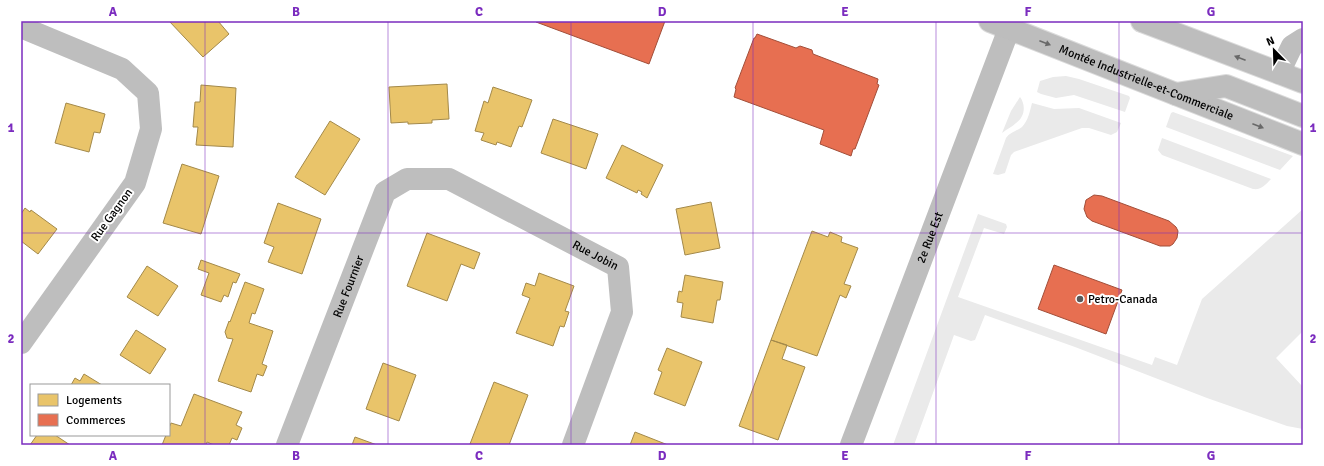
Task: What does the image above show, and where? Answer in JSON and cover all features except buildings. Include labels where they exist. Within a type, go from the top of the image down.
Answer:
[{"type":"main road","points":[[1142,21],[1303,82]]},
{"type":"main road","name":"Montée Industrielle-et-Commerciale","points":[[1004,24],[1175,94],[1303,144]]},
{"type":"main road","points":[[1175,94],[1226,86],[1303,116]]},
{"type":"street","name":"2e Rue Est","points":[[850,445],[980,101],[1004,24]]},
{"type":"street","name":"Rue Gagnon","points":[[21,27],[122,69],[148,93],[151,130],[135,183],[21,343]]},
{"type":"street","points":[[1279,73],[1292,46],[1303,38]]},
{"type":"street","name":"Rue Fournier","points":[[287,445],[385,192],[407,179],[449,179]]},
{"type":"street","name":"Rue Jobin","points":[[449,179],[618,267],[622,312],[573,445]]},
{"type":"shaded area","points":[[1066,76],[1129,96],[1130,98],[1125,112],[1074,95],[1056,98],[1037,92],[1040,81],[1053,77]]},
{"type":"shaded area","points":[[1020,97],[1024,107],[1021,118],[1002,133],[1011,111]]},
{"type":"shaded area","points":[[1032,103],[1054,109],[1079,108],[1121,123],[1117,132],[1111,135],[1089,128],[1082,128],[1014,152],[1011,155],[1005,173],[998,175],[993,174],[1006,138],[1009,134],[1024,125]]},
{"type":"shaded area","points":[[1173,112],[1293,156],[1280,170],[1166,127],[1171,113]]},
{"type":"shaded area","points":[[1162,138],[1271,179],[1261,188],[1253,189],[1162,155],[1158,150]]},
{"type":"shaded area","points":[[1303,209],[1303,331],[1276,358],[1303,387],[1303,429],[1287,426],[1207,398],[1075,347],[985,315],[975,340],[971,341],[954,335],[914,445],[893,445],[978,214],[1006,224],[1007,227],[1004,234],[984,228],[958,297],[1152,365],[1155,357],[1177,365],[1202,299]]},
{"type":"place","name":"Petro-Canada","points":[[1080,299]]}]
